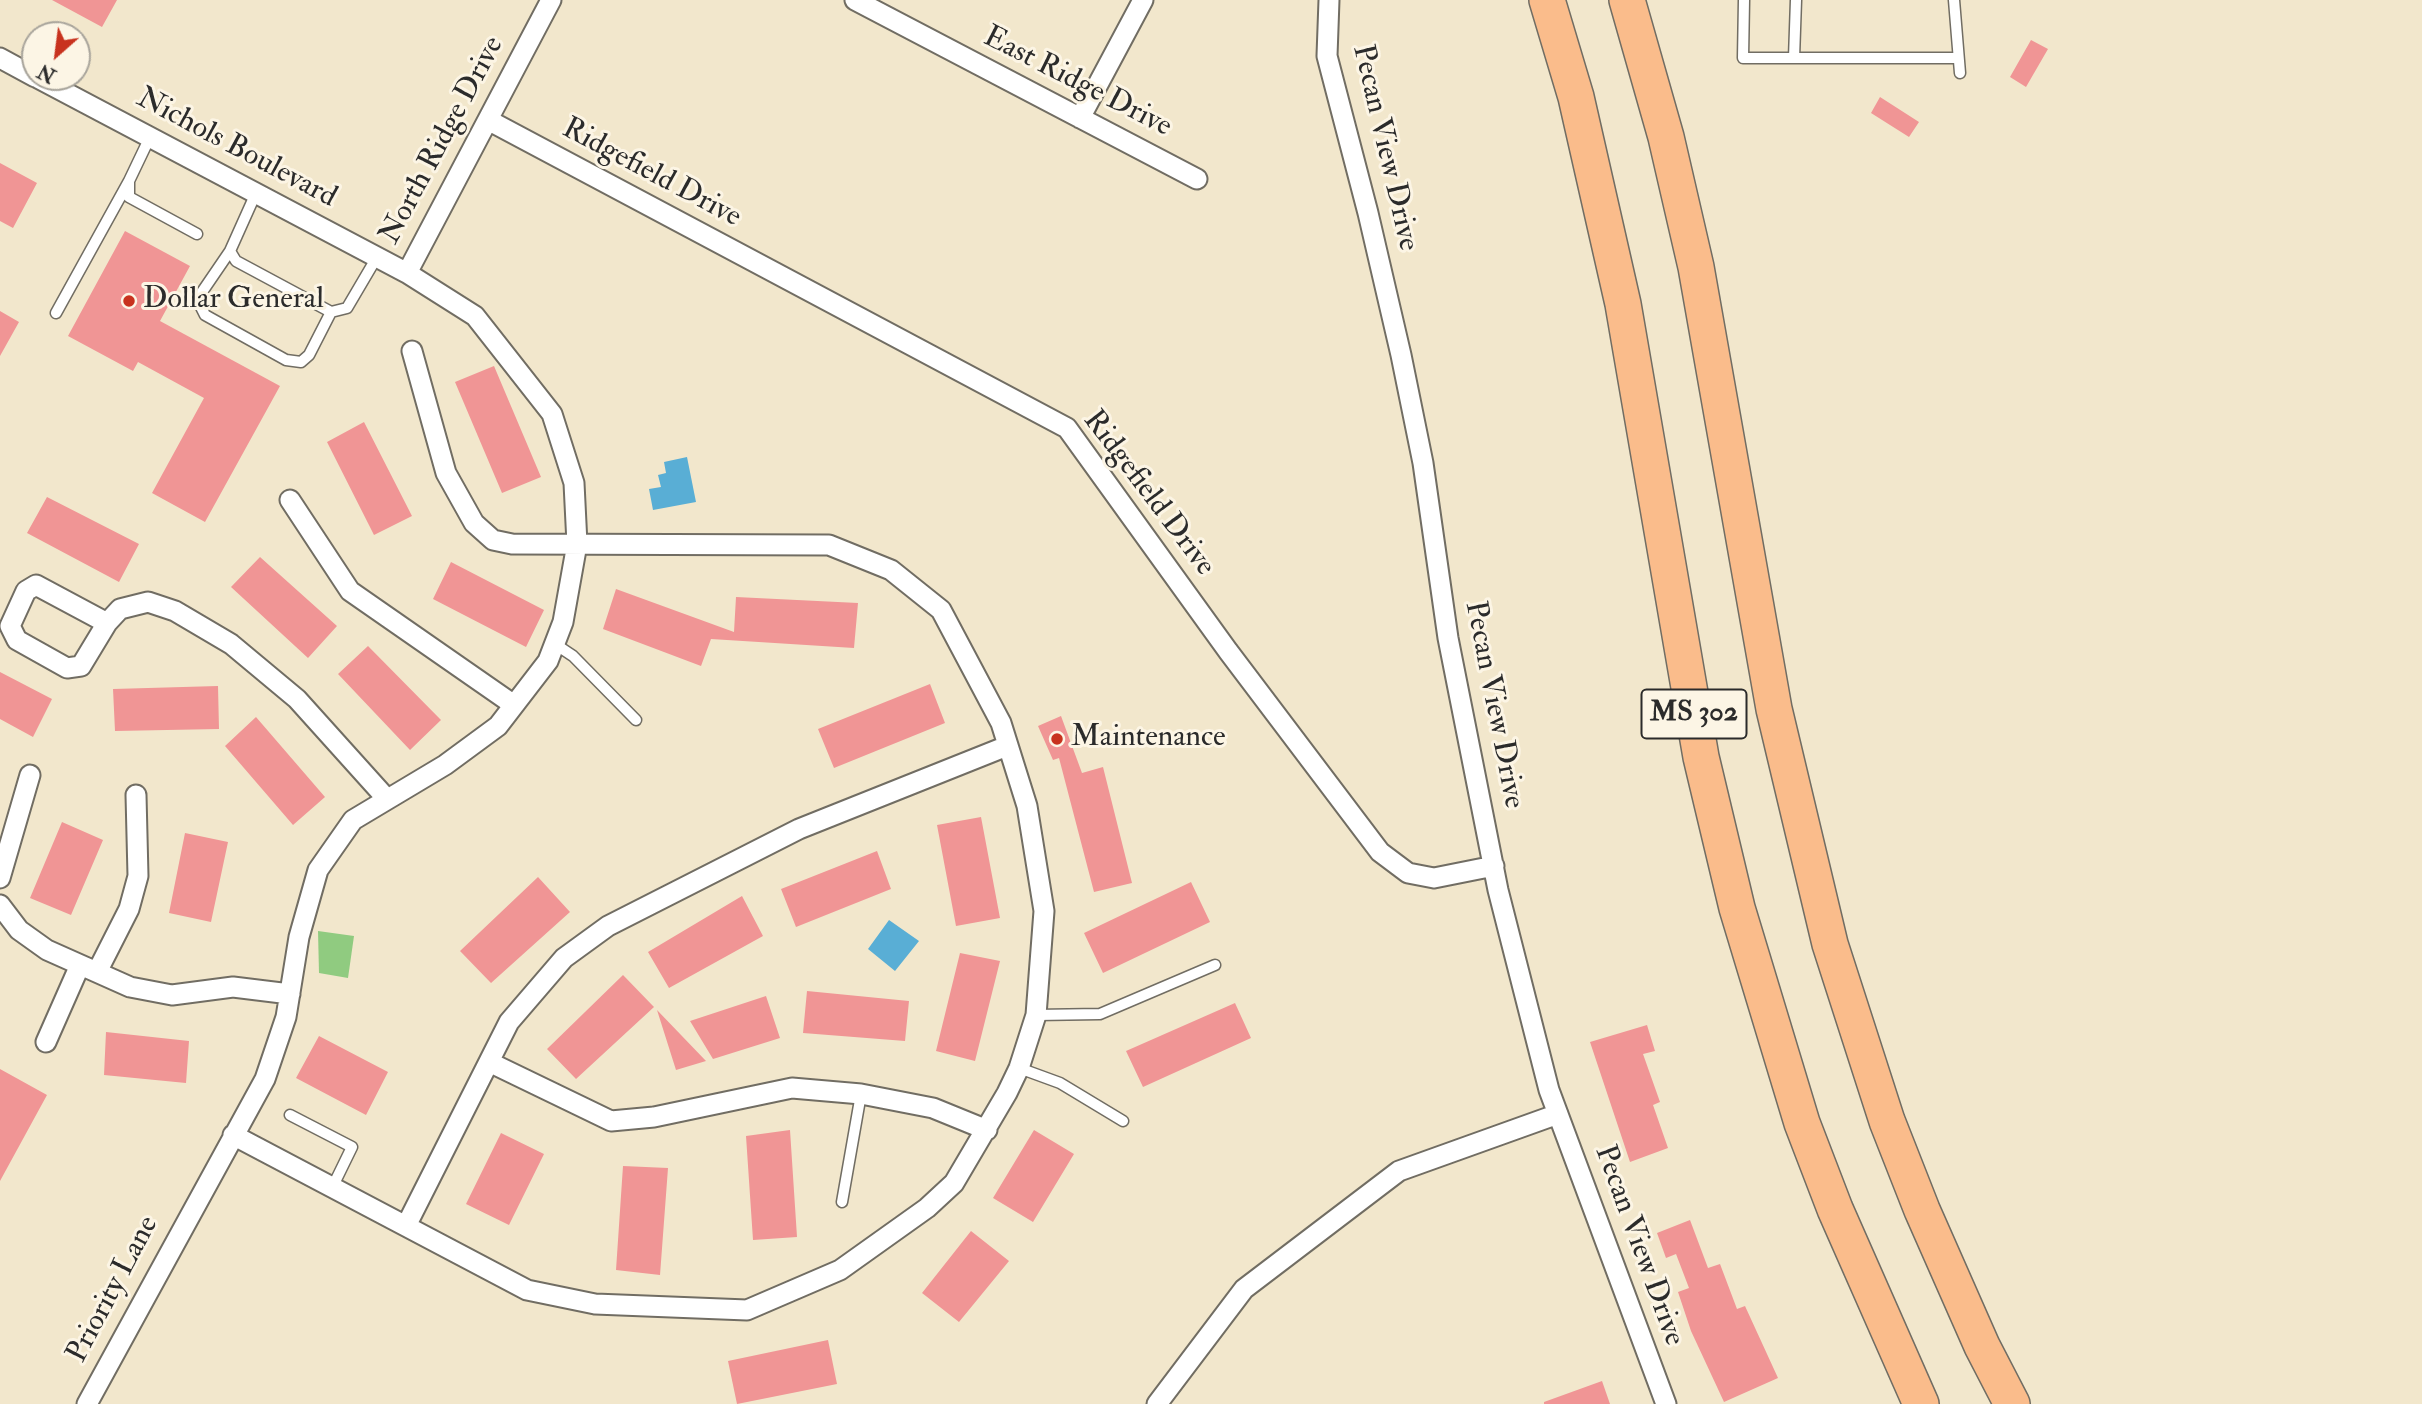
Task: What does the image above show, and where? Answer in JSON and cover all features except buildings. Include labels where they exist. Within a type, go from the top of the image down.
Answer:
[{"type":"highway","name":"MS 302","points":[[1547,0],[1576,97],[1623,304],[1702,757],[1737,908],[1802,1124],[1835,1209],[1921,1404]]},
{"type":"highway","name":"MS 302","points":[[1626,0],[1666,137],[1696,267],[1774,709],[1830,944],[1887,1121],[1917,1197],[1982,1346],[2012,1404]]},
{"type":"street","name":"North Ridge Drive","points":[[407,273],[551,0]]},
{"type":"street","name":"East Ridge Drive","points":[[855,0],[1197,179]]},
{"type":"street","points":[[1080,118],[1143,0]]},
{"type":"street","name":"Pecan View Drive","points":[[1329,0],[1327,56],[1368,212],[1423,463],[1448,638],[1494,866],[1549,1090],[1666,1404]]},
{"type":"street","name":"Nichols Boulevard","points":[[0,58],[21,69]]},
{"type":"street","name":"Nichols Boulevard","points":[[62,91],[407,273],[475,316],[552,414],[574,483],[577,544],[574,576],[548,661],[514,705]]},
{"type":"street","name":"Ridgefield Drive","points":[[488,120],[1068,428],[1228,651],[1380,852],[1408,873],[1434,878],[1494,866]]},
{"type":"street","points":[[233,1135],[527,1290],[595,1304],[747,1310],[840,1270],[927,1208],[954,1183],[987,1130],[1019,1068],[1036,1015],[1044,911],[1027,806],[1001,723],[941,610],[891,570],[829,545],[512,544],[493,540],[474,523],[446,473],[412,351]]},
{"type":"street","points":[[290,500],[349,591],[514,705]]},
{"type":"street","points":[[107,623],[36,585],[26,591],[10,626],[17,640],[67,668],[81,666],[107,623],[120,609],[148,602],[176,611],[231,644],[297,699],[387,799]]},
{"type":"street","name":"Priority Lane","points":[[87,1404],[265,1079],[286,1017],[299,937],[318,870],[353,820],[445,765],[498,726],[514,705]]},
{"type":"street","points":[[406,1226],[509,1022],[564,958],[608,926],[799,829],[1007,746]]},
{"type":"street","points":[[0,878],[30,775]]},
{"type":"street","points":[[46,1042],[88,969],[129,909],[138,876],[136,795]]},
{"type":"street","points":[[0,905],[19,930],[47,950],[130,987],[172,995],[233,987],[290,994]]},
{"type":"street","points":[[489,1062],[611,1121],[654,1118],[792,1088],[861,1094],[933,1108],[987,1130]]},
{"type":"street","points":[[1157,1404],[1244,1289],[1399,1171],[1558,1114]]},
{"type":"lane","points":[[1744,0],[1743,58],[1958,58]]},
{"type":"lane","points":[[1794,58],[1796,0]]},
{"type":"lane","points":[[1954,0],[1960,73]]},
{"type":"lane","points":[[56,313],[150,137]]},
{"type":"lane","points":[[128,181],[129,197],[197,234]]},
{"type":"lane","points":[[256,193],[230,251],[202,292],[200,305],[205,315],[286,360],[301,362],[309,355],[331,312]]},
{"type":"lane","points":[[230,251],[236,261],[331,312],[347,308],[377,257]]},
{"type":"lane","points":[[555,644],[573,656],[636,720]]},
{"type":"lane","points":[[1036,1015],[1100,1014],[1215,965]]},
{"type":"lane","points":[[1019,1068],[1060,1083],[1124,1121]]},
{"type":"lane","points":[[842,1202],[861,1094]]},
{"type":"lane","points":[[290,1115],[352,1147],[332,1188]]},
{"type":"green space","points":[[318,931],[354,936],[348,978],[319,973]]},
{"type":"water","points":[[687,457],[696,502],[653,510],[649,489],[661,487],[658,475],[666,473],[664,462]]},
{"type":"water","points":[[889,920],[919,941],[895,971],[868,949]]},
{"type":"place","name":"Dollar General","points":[[129,301]]},
{"type":"place","name":"Maintenance","points":[[1057,739]]}]
